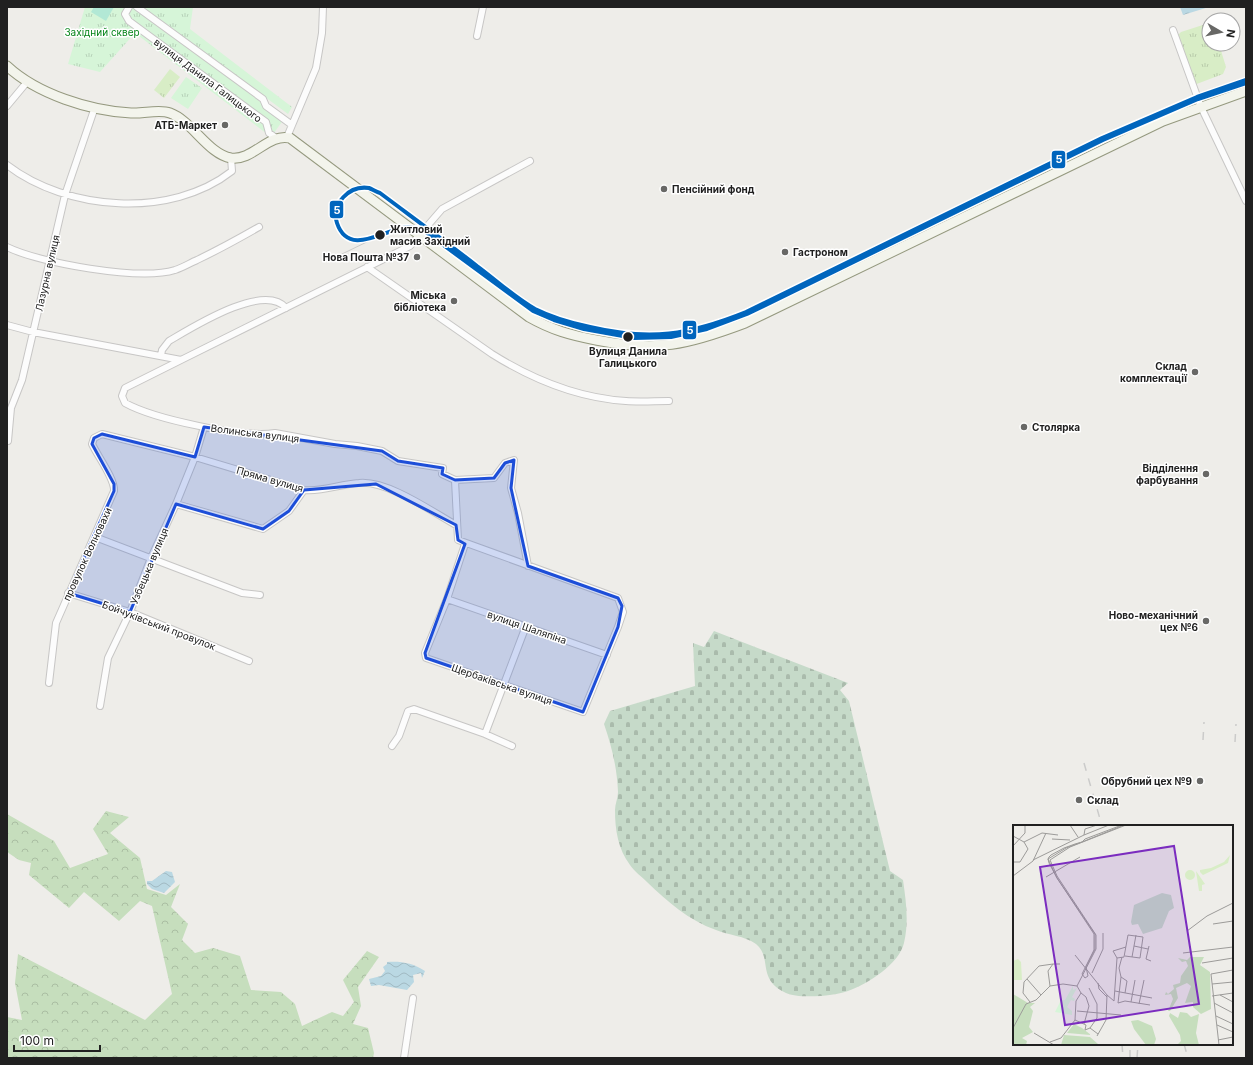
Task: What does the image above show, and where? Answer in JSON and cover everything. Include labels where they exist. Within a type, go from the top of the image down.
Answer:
[{"type":"street","name":"вулиця Данила Галицького","points":[[129,7],[125,14],[129,21],[266,122],[268,132],[276,138]]},
{"type":"street","name":"вулиця Данила Галицького","points":[[138,7],[263,99],[266,106],[292,125]]},
{"type":"street","points":[[287,137],[293,118],[316,68],[322,33],[323,7]]},
{"type":"street","points":[[477,36],[483,7]]},
{"type":"street","points":[[1173,30],[1201,106],[1246,201]]},
{"type":"street","points":[[7,66],[27,82],[56,96],[95,107],[129,113],[171,113],[181,119],[217,150],[231,158],[239,158],[250,154],[276,138],[290,138],[515,308],[548,328],[564,334],[636,346],[658,347],[702,339],[745,323],[1164,121],[1201,106],[1246,91]]},
{"type":"street","points":[[7,106],[27,82]]},
{"type":"street","name":"Лазурна вулиця","points":[[8,440],[11,408],[22,380],[66,195],[95,107]]},
{"type":"street","points":[[7,165],[21,176],[66,195],[116,205],[187,195],[217,182],[232,171],[231,158]]},
{"type":"street","name":"Волинська вулиця","points":[[455,480],[442,474],[443,468],[398,461],[382,451],[275,433],[263,435],[204,426],[150,414],[124,403],[122,396],[125,388],[410,246],[442,209],[530,161]]},
{"type":"street","points":[[7,247],[16,251],[50,260],[125,273],[156,274],[175,270],[259,227]]},
{"type":"street","points":[[367,267],[512,367],[539,379],[595,397],[626,401],[669,401]]},
{"type":"street","points":[[162,356],[162,350],[169,341],[240,304],[263,299],[281,302],[286,308]]},
{"type":"street","points":[[7,325],[33,332],[181,360]]},
{"type":"street","name":"Узбецька вулиця","points":[[100,706],[108,658],[130,612],[151,558],[196,457],[204,426]]},
{"type":"street","name":"Пряма вулиця","points":[[102,434],[196,457],[304,490],[320,491],[359,483],[376,484],[390,489],[456,525]]},
{"type":"street","name":"провулок Волновахи","points":[[49,683],[56,623],[114,491],[114,484],[99,461],[92,444],[94,438],[102,434]]},
{"type":"street","points":[[528,566],[518,513],[511,488],[514,460],[505,463],[494,478],[455,480],[456,525],[458,540],[465,544],[618,598],[623,612],[607,655]]},
{"type":"street","points":[[176,504],[264,529],[289,511],[304,490]]},
{"type":"street","points":[[95,537],[242,593],[260,595]]},
{"type":"street","points":[[447,599],[465,544]]},
{"type":"street","name":"Бойчуківський провулок","points":[[68,593],[130,612],[249,661]]},
{"type":"street","name":"вулиця Шаляпіна","points":[[447,599],[607,655]]},
{"type":"street","name":"Щербаківська вулиця","points":[[447,599],[425,653],[426,658],[583,712],[607,655]]},
{"type":"street","points":[[485,734],[526,626]]},
{"type":"street","points":[[392,746],[399,736],[408,711],[414,709],[485,734],[512,746]]},
{"type":"street","points":[[404,1058],[413,998]]},
{"type":"highlighted area","points":[[204,427],[382,451],[398,461],[443,468],[442,474],[455,480],[494,478],[505,463],[514,460],[511,488],[528,566],[618,598],[622,606],[618,627],[583,712],[426,658],[425,653],[465,544],[458,540],[456,525],[376,484],[304,490],[289,511],[263,529],[176,504],[130,612],[68,593],[114,491],[114,484],[92,444],[94,438],[102,434],[195,457]]},
{"type":"green space","name":"Західний сквер","points":[[85,7],[193,7],[190,29],[292,107],[288,114],[265,97],[266,106],[284,119],[271,137],[135,33],[100,72],[68,64]]},
{"type":"green space","points":[[94,7],[114,7],[106,21],[91,12]]},
{"type":"green space","points":[[1201,26],[1201,52],[1221,52],[1226,67],[1223,74],[1194,85],[1178,35],[1181,32]]},
{"type":"green space","points":[[170,69],[180,77],[164,98],[154,90]]},
{"type":"green space","points":[[186,77],[202,88],[188,109],[171,98]]},
{"type":"green space","points":[[714,631],[848,683],[840,690],[849,701],[890,871],[903,880],[907,919],[904,943],[896,958],[882,972],[856,988],[842,993],[826,995],[799,996],[786,993],[771,981],[768,975],[764,956],[756,944],[747,939],[706,926],[687,916],[663,897],[630,865],[620,846],[615,817],[615,808],[618,796],[617,774],[612,749],[604,724],[610,711],[695,686],[693,643],[704,647]]},
{"type":"green space","points":[[106,811],[129,817],[110,833],[140,858],[147,889],[166,895],[180,884],[171,907],[188,924],[182,940],[195,953],[213,948],[240,956],[251,990],[281,992],[295,1004],[302,1026],[332,1012],[343,1016],[354,1002],[343,980],[367,951],[379,957],[358,987],[361,1006],[353,1024],[368,1028],[374,1053],[373,1058],[7,1058],[7,1017],[22,1020],[15,983],[18,954],[145,1020],[172,994],[152,906],[140,901],[119,921],[84,892],[69,908],[29,875],[31,863],[19,860],[7,852],[7,814],[54,841],[70,868],[108,854],[93,829]]},
{"type":"water","points":[[1180,7],[1209,7],[1183,15]]},
{"type":"water","points":[[166,871],[172,872],[175,882],[164,893],[152,889],[147,884],[147,881],[152,881]]},
{"type":"water","points":[[387,962],[407,963],[425,971],[422,978],[421,973],[413,975],[414,982],[407,990],[379,985],[371,986],[369,979],[381,976],[385,971],[383,967],[387,964]]},
{"type":"tram line","points":[[342,254],[373,239]]},
{"type":"railway","points":[[1203,740],[1204,722]]},
{"type":"railway","points":[[1235,742],[1236,724]]},
{"type":"railway","points":[[1084,763],[1102,825]]},
{"type":"railway","points":[[1122,1045],[1123,1058]]},
{"type":"railway","points":[[1130,1045],[1130,1058]]},
{"type":"railway","points":[[1137,1058],[1138,1045]]},
{"type":"railway","points":[[1184,1045],[1188,1058]]},
{"type":"transit line","name":"5","points":[[1246,80],[1197,97],[1102,138],[746,312],[687,331],[632,334],[569,322],[535,309],[512,294],[453,247],[380,193],[369,188],[355,190],[343,197],[337,209],[337,223],[342,233],[349,238],[357,240],[375,237],[402,228],[423,230],[533,311],[554,320],[584,329],[634,338],[671,337],[707,329],[747,314],[1103,140],[1198,99],[1246,83]]},
{"type":"place","name":"АТБ-Маркет","points":[[225,125]]},
{"type":"place","name":"Пенсійний фонд","points":[[664,189]]},
{"type":"place","name":"Житловий масив Західний","points":[[380,235]]},
{"type":"place","name":"Гастроном","points":[[785,252]]},
{"type":"place","name":"Нова Пошта №37","points":[[417,257]]},
{"type":"place","name":"Міська бібліотека","points":[[454,301]]},
{"type":"place","name":"Вулиця Данила Галицького","points":[[628,337]]},
{"type":"place","name":"Склад комплектації","points":[[1195,372]]},
{"type":"place","name":"Столярка","points":[[1024,427]]},
{"type":"place","name":"Відділення фарбування","points":[[1206,474]]},
{"type":"place","name":"Ново-механічний цех №6","points":[[1206,621]]},
{"type":"place","name":"Обрубний цех №9","points":[[1200,781]]},
{"type":"place","name":"Склад","points":[[1079,800]]}]
